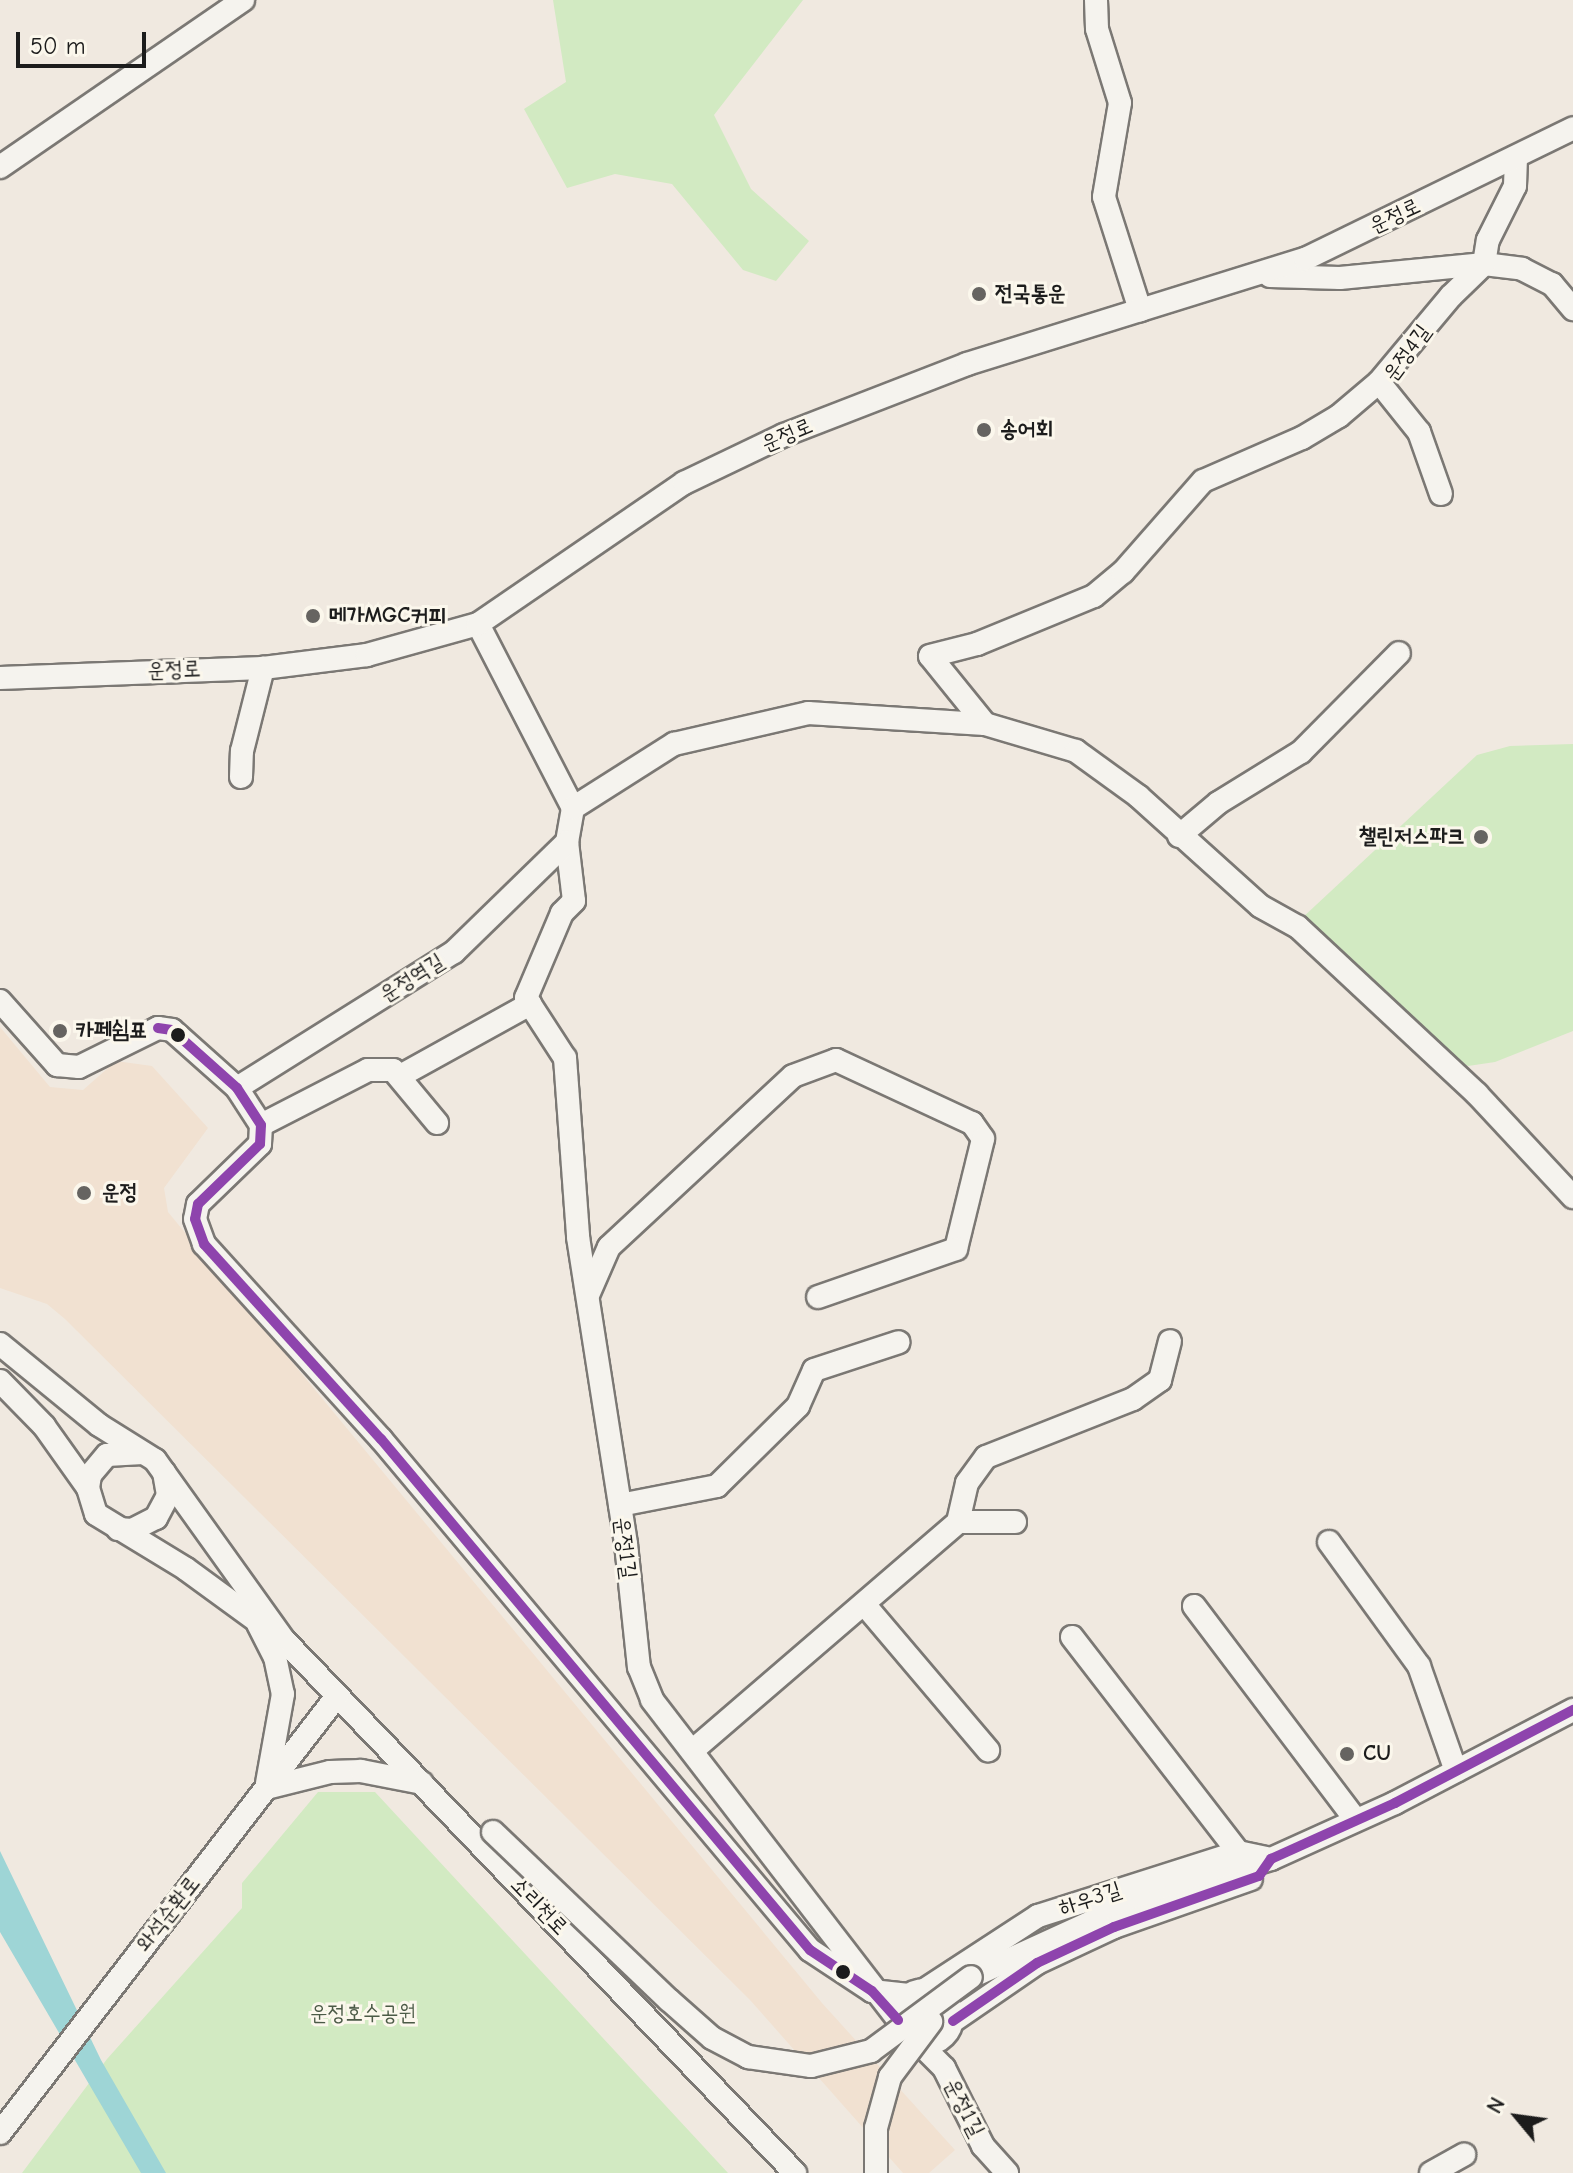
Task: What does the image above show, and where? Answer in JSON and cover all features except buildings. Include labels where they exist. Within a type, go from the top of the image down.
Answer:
[{"type":"street","points":[[0,167],[243,0]]},
{"type":"street","points":[[1096,0],[1097,29],[1120,103],[1104,197],[1140,310]]},
{"type":"street","name":"운정로","points":[[0,678],[263,668],[367,655],[478,624],[684,483],[784,435],[967,364],[1305,259],[1516,159],[1573,128]]},
{"type":"street","name":"운정4길","points":[[1441,494],[1419,432],[1379,382],[1484,264],[1488,240],[1515,186],[1516,159]]},
{"type":"street","points":[[1250,276],[1340,278],[1484,264],[1532,274],[1552,284],[1573,309]]},
{"type":"street","points":[[985,724],[930,656],[977,644],[1094,596],[1123,572],[1203,481],[1302,438],[1339,416],[1379,382]]},
{"type":"street","points":[[400,1076],[530,1004],[526,998],[562,913],[574,901],[567,842],[573,808],[478,624]]},
{"type":"street","points":[[1180,835],[1218,803],[1301,752],[1399,653]]},
{"type":"street","points":[[241,777],[242,751],[263,668]]},
{"type":"street","points":[[573,808],[674,744],[761,721],[808,713],[985,724],[1076,751],[1180,835],[1260,906],[1298,927],[1477,1094],[1573,1197]]},
{"type":"street","name":"운정역길","points":[[237,1088],[454,952],[567,842]]},
{"type":"street","points":[[0,1001],[57,1065],[79,1067],[158,1028],[172,1030],[237,1088],[261,1125],[260,1144],[198,1204],[195,1219],[204,1244],[381,1439],[810,1950],[872,1991],[943,1996],[948,2029],[944,2068]]},
{"type":"street","name":"운정1길","points":[[530,1004],[565,1058],[587,1296],[620,1505],[639,1667],[652,1700],[872,1991],[898,2020]]},
{"type":"street","points":[[587,1296],[609,1247],[793,1076],[836,1060],[972,1123],[983,1139],[956,1249],[818,1297]]},
{"type":"street","points":[[261,1125],[368,1070],[393,1070],[437,1123]]},
{"type":"street","points":[[692,1751],[958,1522],[967,1483],[986,1457],[1133,1399],[1160,1380],[1170,1341]]},
{"type":"street","points":[[620,1505],[717,1486],[798,1406],[814,1370],[899,1342]]},
{"type":"street","points":[[0,1344],[99,1425],[144,1453],[163,1470],[283,1639]]},
{"type":"street","points":[[0,1381],[44,1426],[88,1488],[96,1514],[186,1569],[283,1639]]},
{"type":"street","points":[[88,1488],[90,1475],[107,1455],[119,1450],[144,1453]]},
{"type":"street","points":[[118,1529],[132,1530],[156,1518],[168,1495],[163,1470]]},
{"type":"street","points":[[958,1522],[1015,1522]]},
{"type":"street","points":[[1329,1542],[1419,1666],[1456,1771]]},
{"type":"street","points":[[864,1604],[988,1750]]},
{"type":"street","points":[[1194,1606],[1356,1820]]},
{"type":"street","points":[[257,1622],[275,1657],[283,1694],[266,1788],[330,1772],[361,1771],[422,1783]]},
{"type":"street","points":[[1072,1637],[1238,1852]]},
{"type":"street","name":"소리천로","points":[[283,1639],[795,2173]]},
{"type":"street","name":"와석순환로","points":[[0,2133],[337,1696]]},
{"type":"street","name":"하우3길","points":[[948,2029],[1037,1963],[1114,1927],[1259,1876],[1271,1859],[1456,1771],[1573,1710]]},
{"type":"street","points":[[373,1733],[493,1832],[712,2038],[748,2057],[811,2066],[871,2051],[971,1977],[1141,1899],[1271,1859]]},
{"type":"street","name":"하우3길","points":[[917,1992],[1038,1916],[1238,1852],[1271,1859]]},
{"type":"street","points":[[876,2173],[876,2128],[890,2077],[912,2043],[971,1977]]},
{"type":"street","points":[[917,1992],[898,2020],[905,2036],[920,2044],[948,2029]]},
{"type":"street","name":"운정1길","points":[[920,2044],[944,2068],[983,2146],[1007,2173]]},
{"type":"street","points":[[1431,2173],[1464,2155]]},
{"type":"shaded area","points":[[0,1027],[50,1087],[83,1090],[116,1061],[152,1066],[208,1128],[164,1188],[168,1212],[822,2003],[955,2150],[929,2173],[903,2173],[750,2000],[65,1319],[47,1304],[0,1288]]},
{"type":"green space","points":[[553,0],[803,0],[714,115],[751,189],[809,241],[776,281],[743,270],[672,184],[615,174],[567,188],[524,109],[566,82]]},
{"type":"green space","name":"챌린저스파크","points":[[1573,744],[1573,1031],[1495,1062],[1468,1066],[1437,1050],[1301,919],[1477,755],[1510,746]]},
{"type":"green space","name":"운정호수공원","points":[[318,1792],[375,1792],[728,2173],[22,2173],[107,2059],[242,1908],[242,1883]]},
{"type":"water","points":[[0,1851],[101,2060],[166,2173],[141,2173],[0,1932]]},
{"type":"transit line","points":[[158,1028],[172,1030],[237,1088],[261,1125],[260,1144],[198,1204],[195,1219],[204,1244],[381,1439],[810,1950],[872,1991],[898,2020]]},
{"type":"transit line","points":[[953,2021],[1037,1963],[1114,1927],[1259,1876],[1271,1859],[1395,1803],[1573,1710]]},
{"type":"place","name":"전국통운","points":[[979,294]]},
{"type":"place","name":"송어회","points":[[984,430]]},
{"type":"place","name":"메가MGC커피","points":[[313,616]]},
{"type":"place","name":"챌린저스파크","points":[[1481,837]]},
{"type":"place","name":"카페쉼표","points":[[60,1031]]},
{"type":"place","name":"운정","points":[[84,1193]]},
{"type":"place","name":"CU","points":[[1347,1754]]}]
